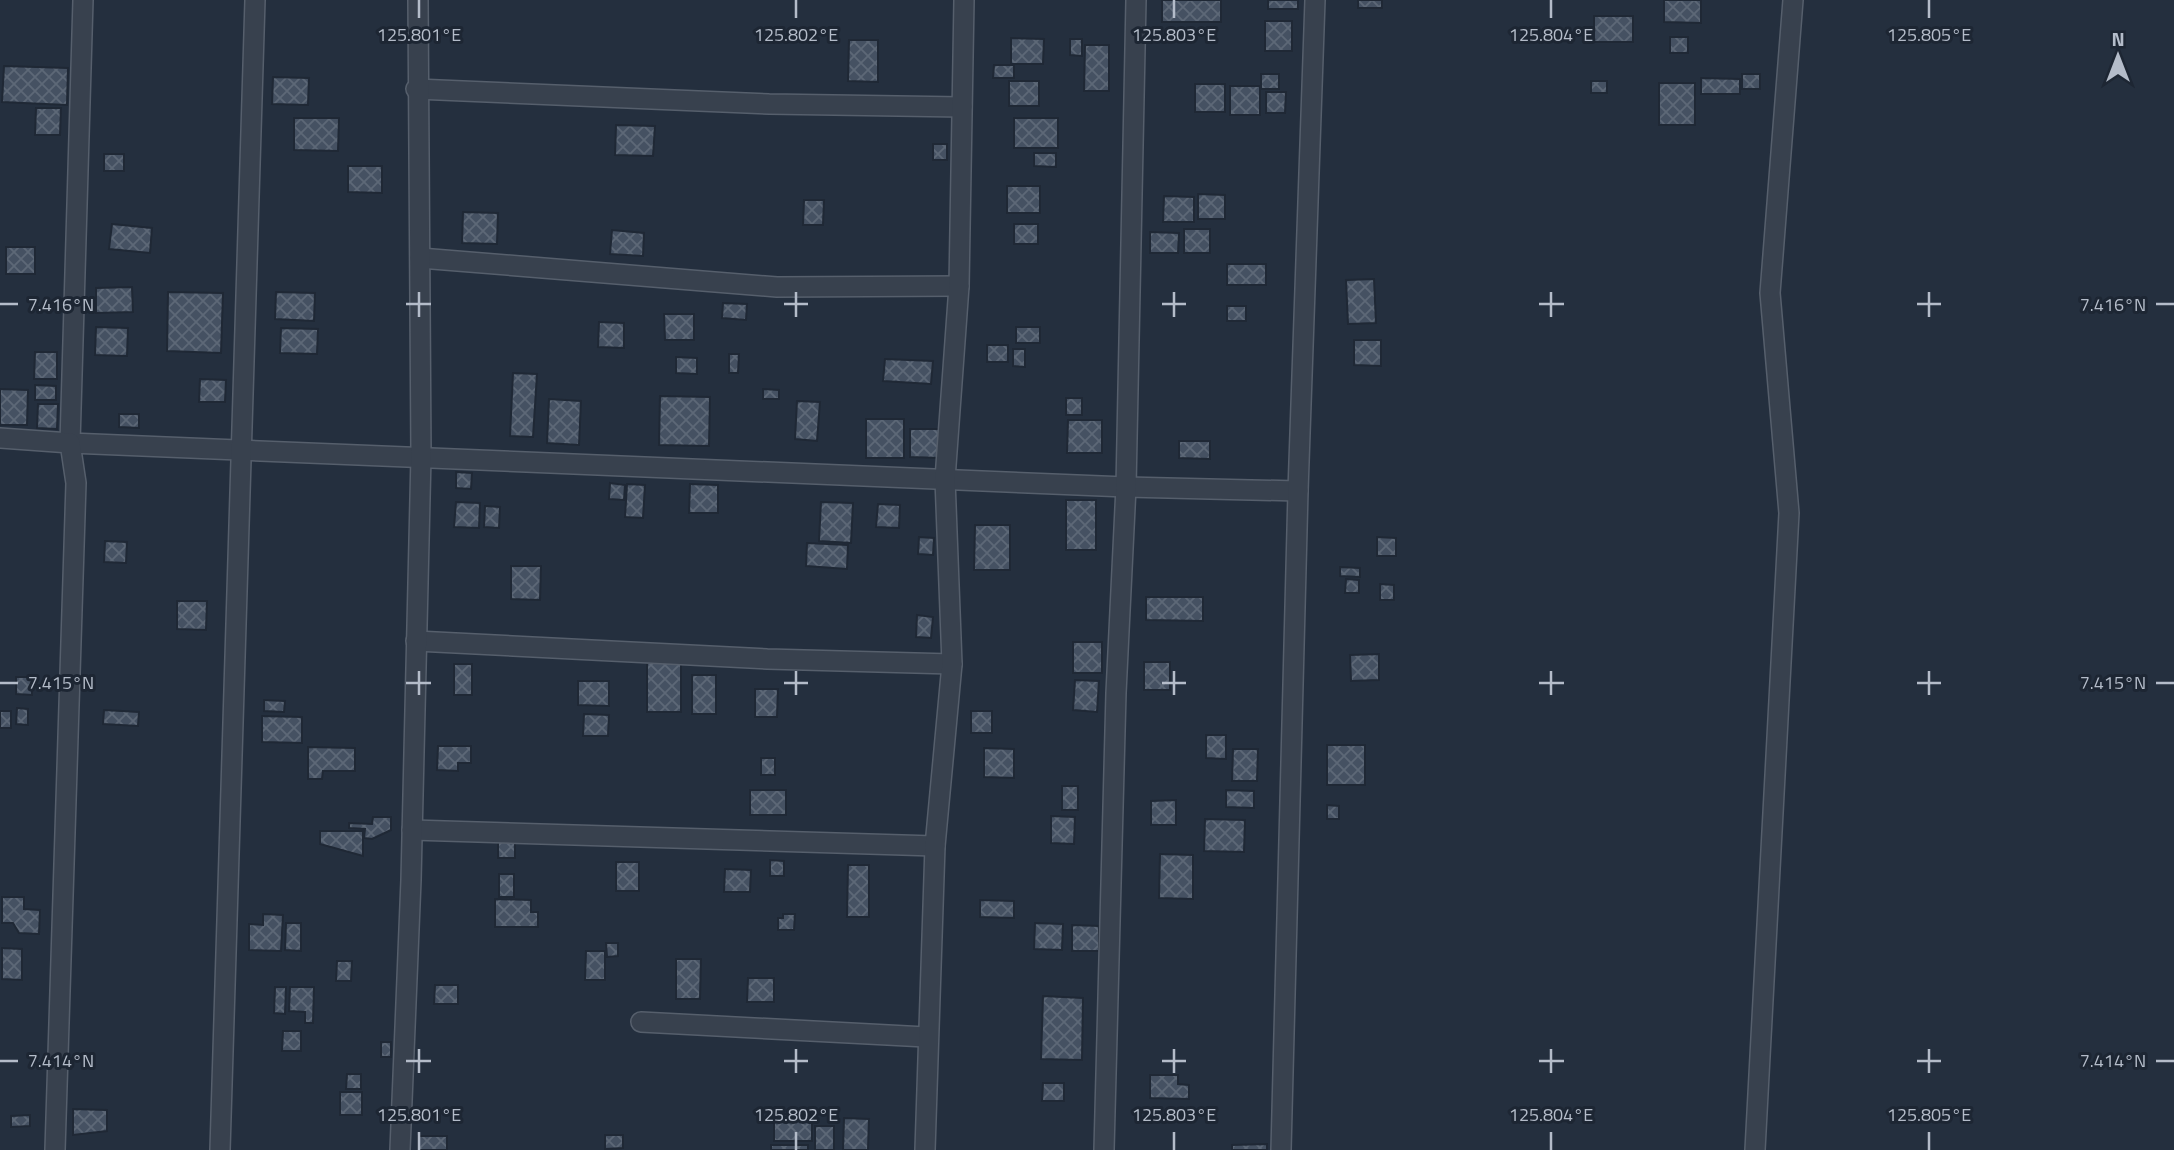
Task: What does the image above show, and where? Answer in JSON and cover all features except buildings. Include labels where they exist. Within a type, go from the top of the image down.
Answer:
[{"type":"street","points":[[55,1150],[76,483],[70,443],[83,0]]},
{"type":"street","points":[[220,1150],[255,0]]},
{"type":"street","points":[[400,1150],[412,830],[421,456],[416,89],[418,0]]},
{"type":"street","points":[[925,1150],[926,1037],[935,846],[952,664],[945,479],[959,286],[964,0]]},
{"type":"street","points":[[1104,1150],[1125,487],[1136,0]]},
{"type":"street","points":[[1281,1150],[1298,491],[1315,0]]},
{"type":"street","points":[[1755,1150],[1789,513],[1770,293],[1793,0]]},
{"type":"street","points":[[416,89],[769,104],[962,107]]},
{"type":"street","points":[[420,258],[777,287],[959,286]]},
{"type":"street","points":[[0,438],[243,451],[421,456],[1125,487],[1298,491]]},
{"type":"street","points":[[416,641],[767,659],[952,664]]},
{"type":"street","points":[[412,830],[935,846]]},
{"type":"street","points":[[641,1022],[926,1037]]}]
